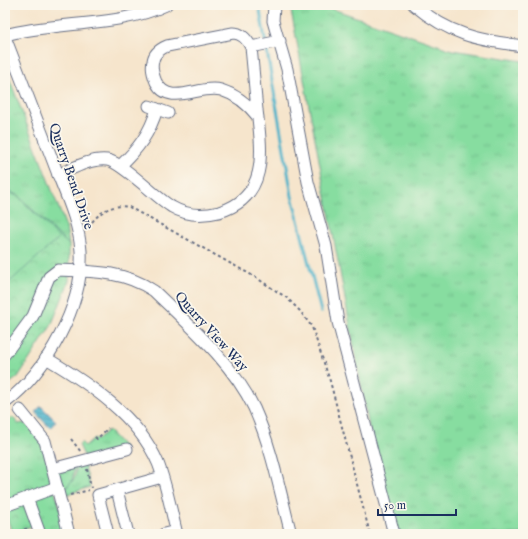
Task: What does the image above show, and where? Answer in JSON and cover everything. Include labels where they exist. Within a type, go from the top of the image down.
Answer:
[{"type":"street","points":[[5,36],[29,28],[139,15],[166,5]]},
{"type":"street","points":[[274,5],[270,43],[287,69],[308,182],[329,257],[338,322],[394,534]]},
{"type":"street","points":[[414,5],[448,29],[472,38],[523,46]]},
{"type":"street","points":[[58,175],[99,160],[108,160],[120,166],[174,208],[198,215],[226,210],[243,200],[250,192],[257,176],[261,157],[258,117],[251,47],[244,36],[233,33],[167,46],[155,55],[153,70],[157,84],[167,93],[180,94],[221,90],[242,100],[258,117]]},
{"type":"street","name":"Quarry Bend Drive","points":[[5,36],[58,175],[77,230],[81,250],[81,271],[75,301],[62,330],[46,358],[31,378],[5,403]]},
{"type":"street","points":[[251,47],[270,43]]},
{"type":"street","points":[[120,166],[142,143],[150,130],[153,108],[168,113]]},
{"type":"street","name":"Quarry View Way","points":[[5,354],[33,316],[49,277],[58,270],[116,274],[142,283],[164,300],[229,369],[246,394],[262,428],[291,534]]},
{"type":"street","points":[[46,358],[98,391],[133,425],[152,452],[162,477],[177,532],[164,534]]},
{"type":"street","points":[[20,410],[44,438],[69,534]]},
{"type":"street","points":[[52,468],[127,449]]},
{"type":"street","points":[[108,534],[98,495],[162,477]]},
{"type":"street","points":[[116,490],[128,534]]},
{"type":"street","points":[[5,506],[27,498],[58,492]]},
{"type":"street","points":[[27,498],[39,529]]},
{"type":"path","points":[[92,222],[112,206],[129,207],[254,277],[287,298],[300,311],[312,327],[330,381],[370,534]]},
{"type":"path","points":[[95,437],[97,439],[108,428]]},
{"type":"path","points":[[58,492],[92,489]]},
{"type":"path","points":[[5,518],[12,534],[39,529]]},
{"type":"green space","points":[[290,5],[321,5],[452,50],[523,61],[523,534],[389,534]]},
{"type":"green space","points":[[5,67],[66,227],[69,245],[18,196],[5,189]]},
{"type":"green space","points":[[5,189],[18,196],[69,245],[69,281],[51,326],[18,377],[5,387]]},
{"type":"green space","points":[[5,191],[18,196],[59,238],[5,286]]},
{"type":"green space","points":[[13,417],[18,424],[24,423],[42,437],[55,485],[5,505],[5,423]]},
{"type":"green space","points":[[108,430],[124,447],[85,458],[79,445],[81,442],[85,446],[94,438],[97,440]]},
{"type":"green space","points":[[76,463],[84,463],[90,487],[62,496],[63,492],[75,476]]},
{"type":"green space","points":[[75,467],[72,481],[63,490],[55,469]]},
{"type":"green space","points":[[54,489],[68,534],[42,534],[29,498]]},
{"type":"green space","points":[[24,500],[34,525],[14,533],[12,532],[5,513],[5,508]]},
{"type":"water","points":[[41,406],[56,421],[50,428],[35,412]]},
{"type":"waterway","points":[[259,5],[292,196],[321,312]]}]
